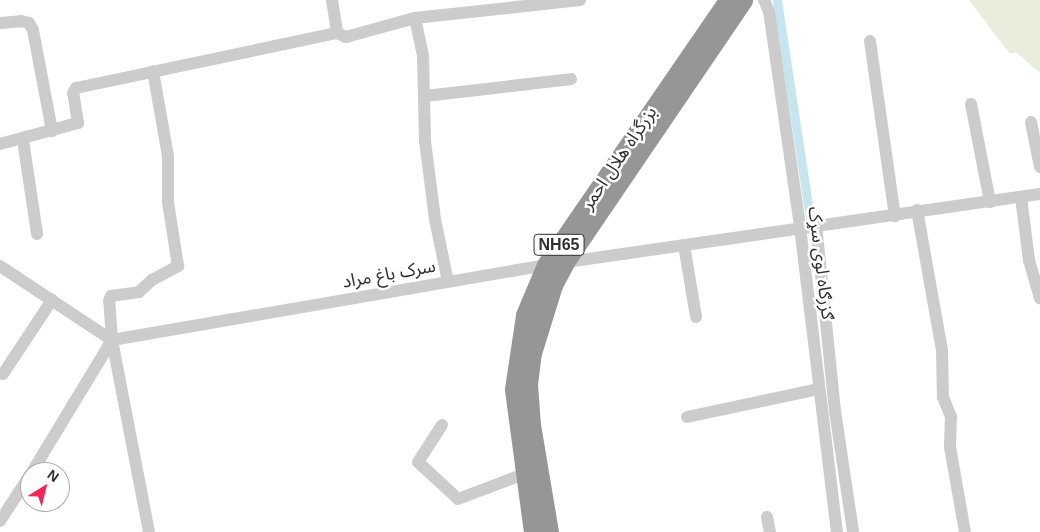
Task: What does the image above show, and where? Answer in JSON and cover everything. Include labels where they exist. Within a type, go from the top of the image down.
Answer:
[{"type":"highway","name":"بزرگراه هلال احمر","points":[[549,532],[530,479],[514,389],[518,350],[525,316],[546,265],[728,0]]},
{"type":"highway","name":"بزرگراه هلال احمر","points":[[533,532],[528,384],[532,353],[553,285],[565,262],[743,0]]},
{"type":"street","points":[[332,0],[337,33]]},
{"type":"street","points":[[0,144],[23,140],[78,123],[73,93],[76,88],[337,33],[346,37],[415,18],[580,0]]},
{"type":"street","name":"ګزرګاه لوی سړک","points":[[764,0],[769,11],[807,226],[819,389],[837,532]]},
{"type":"street","points":[[415,18],[423,57],[425,141],[435,218],[448,282]]},
{"type":"street","points":[[0,23],[21,21],[30,23],[33,30],[52,130]]},
{"type":"street","points":[[870,41],[895,216]]},
{"type":"street","points":[[149,532],[112,340],[110,298],[139,292],[152,280],[178,266],[168,202],[168,156],[154,71]]},
{"type":"street","points":[[425,96],[571,79]]},
{"type":"street","points":[[971,104],[990,202]]},
{"type":"street","points":[[1031,122],[1040,167]]},
{"type":"street","points":[[23,140],[37,234]]},
{"type":"street","name":"سرک باغ مراد","points":[[112,340],[565,262],[807,226],[895,216],[917,210],[1040,194]]},
{"type":"street","points":[[1021,197],[1040,298]]},
{"type":"street","points":[[917,210],[942,351],[943,397],[951,417],[950,446],[965,532]]},
{"type":"street","points":[[807,226],[853,532]]},
{"type":"street","points":[[684,244],[696,317]]},
{"type":"street","points":[[0,266],[112,340]]},
{"type":"street","points":[[2,374],[52,300]]},
{"type":"street","points":[[38,462],[112,340]]},
{"type":"street","points":[[688,417],[819,389]]},
{"type":"street","points":[[442,425],[418,462],[458,499],[530,479]]},
{"type":"street","points":[[0,521],[20,490]]},
{"type":"street","points":[[767,517],[770,532]]},
{"type":"green space","points":[[969,0],[1040,0],[1040,73],[1016,52],[1010,54]]},
{"type":"waterway","points":[[777,0],[812,232]]}]
